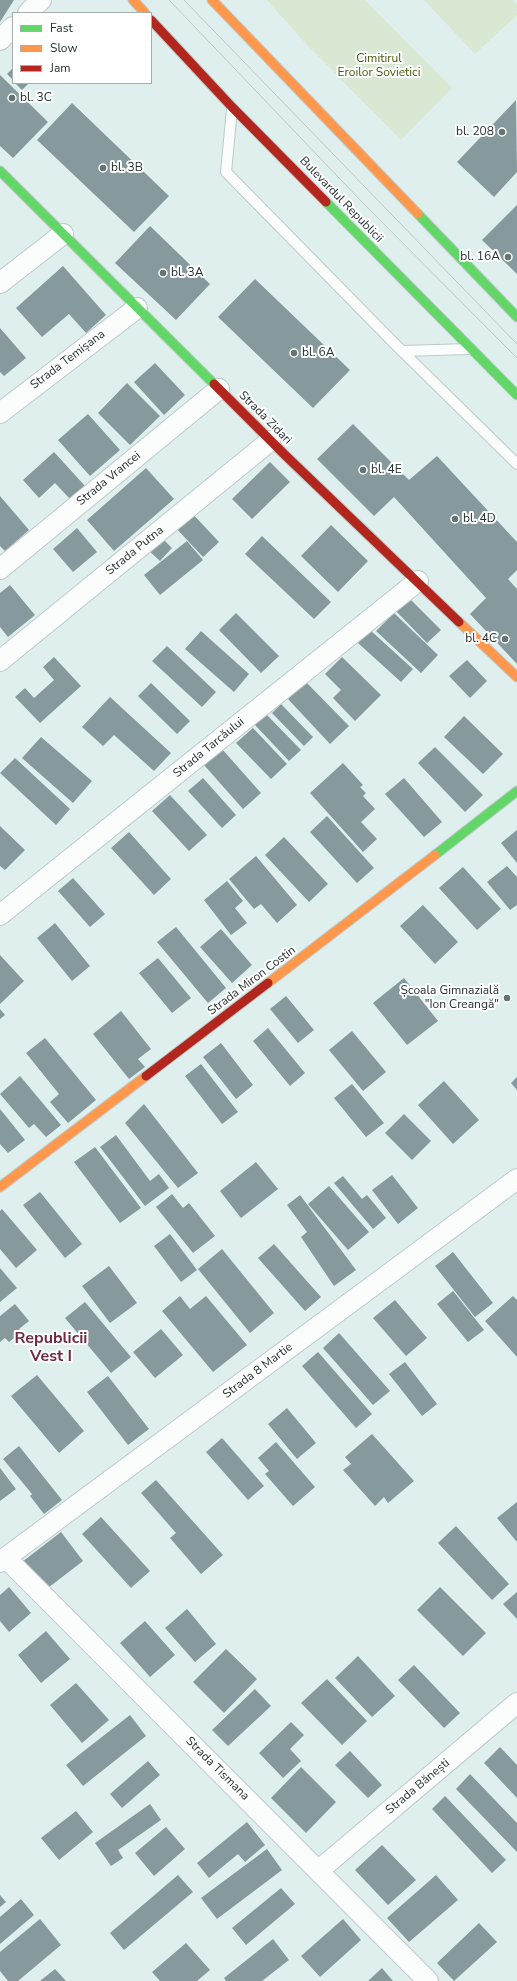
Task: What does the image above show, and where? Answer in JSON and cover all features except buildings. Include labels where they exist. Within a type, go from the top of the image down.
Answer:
[{"type":"street","points":[[29,12],[41,0]]},
{"type":"street","points":[[133,0],[144,12]]},
{"type":"street","points":[[212,0],[517,317]]},
{"type":"street","name":"Bulevardul Republicii","points":[[152,21],[232,107],[517,395]]},
{"type":"street","points":[[0,40],[12,28]]},
{"type":"street","name":"Strada Zidari","points":[[0,171],[270,440],[517,677]]},
{"type":"street","points":[[0,283],[63,234]]},
{"type":"street","name":"Strada Temișana","points":[[0,413],[137,308]]},
{"type":"street","name":"Strada Vrancei","points":[[0,569],[219,389]]},
{"type":"street","name":"Strada Putna","points":[[0,661],[270,440]]},
{"type":"street","name":"Strada Tarcăului","points":[[0,915],[418,581]]},
{"type":"street","name":"Strada Miron Costin","points":[[0,1187],[350,922],[517,791]]},
{"type":"street","name":"Strada 8 Martie","points":[[3,1560],[517,1180]]},
{"type":"street","name":"Strada Tismana","points":[[3,1560],[428,1981]]},
{"type":"street","name":"Strada Bănești","points":[[318,1871],[517,1703]]},
{"type":"lane","points":[[232,107],[226,172],[402,351],[517,464]]},
{"type":"lane","points":[[402,351],[470,349]]},
{"type":"green space","name":"Cimitirul Eroilor Sovietici","points":[[267,0],[365,0],[452,88],[401,140],[307,45]]},
{"type":"green space","points":[[424,0],[513,0],[517,4],[517,15],[475,54]]},
{"type":"tram line","points":[[169,0],[363,203],[517,358]]},
{"type":"tram line","points":[[184,0],[517,344]]},
{"type":"traffic: fast","points":[[0,171],[214,384]]},
{"type":"traffic: fast","points":[[326,202],[517,395]]},
{"type":"traffic: fast","points":[[418,214],[517,317]]},
{"type":"traffic: fast","points":[[435,855],[517,791]]},
{"type":"traffic: slow","points":[[133,0],[144,12]]},
{"type":"traffic: slow","points":[[212,0],[418,214]]},
{"type":"traffic: slow","points":[[459,622],[517,677]]},
{"type":"traffic: slow","points":[[268,983],[435,855]]},
{"type":"traffic: slow","points":[[0,1187],[146,1076]]},
{"type":"traffic: jam","points":[[152,21],[232,107],[326,202]]},
{"type":"traffic: jam","points":[[214,384],[285,455],[459,622]]},
{"type":"traffic: jam","points":[[146,1076],[268,983]]},
{"type":"place","name":"bl. 3C","points":[[12,98]]},
{"type":"place","name":"bl. 208","points":[[502,132]]},
{"type":"place","name":"bl. 3B","points":[[103,168]]},
{"type":"place","name":"bl. 16A","points":[[508,257]]},
{"type":"place","name":"bl. 3A","points":[[163,273]]},
{"type":"place","name":"bl. 6A","points":[[294,353]]},
{"type":"place","name":"bl. 4E","points":[[363,470]]},
{"type":"place","name":"bl. 4D","points":[[455,519]]},
{"type":"place","name":"bl. 4C","points":[[505,639]]},
{"type":"place","name":"Școala Gimnazială \"Ion Creangă\"","points":[[507,998]]},
{"type":"district","name":"Republicii Vest I","points":[[51,1348]]}]
